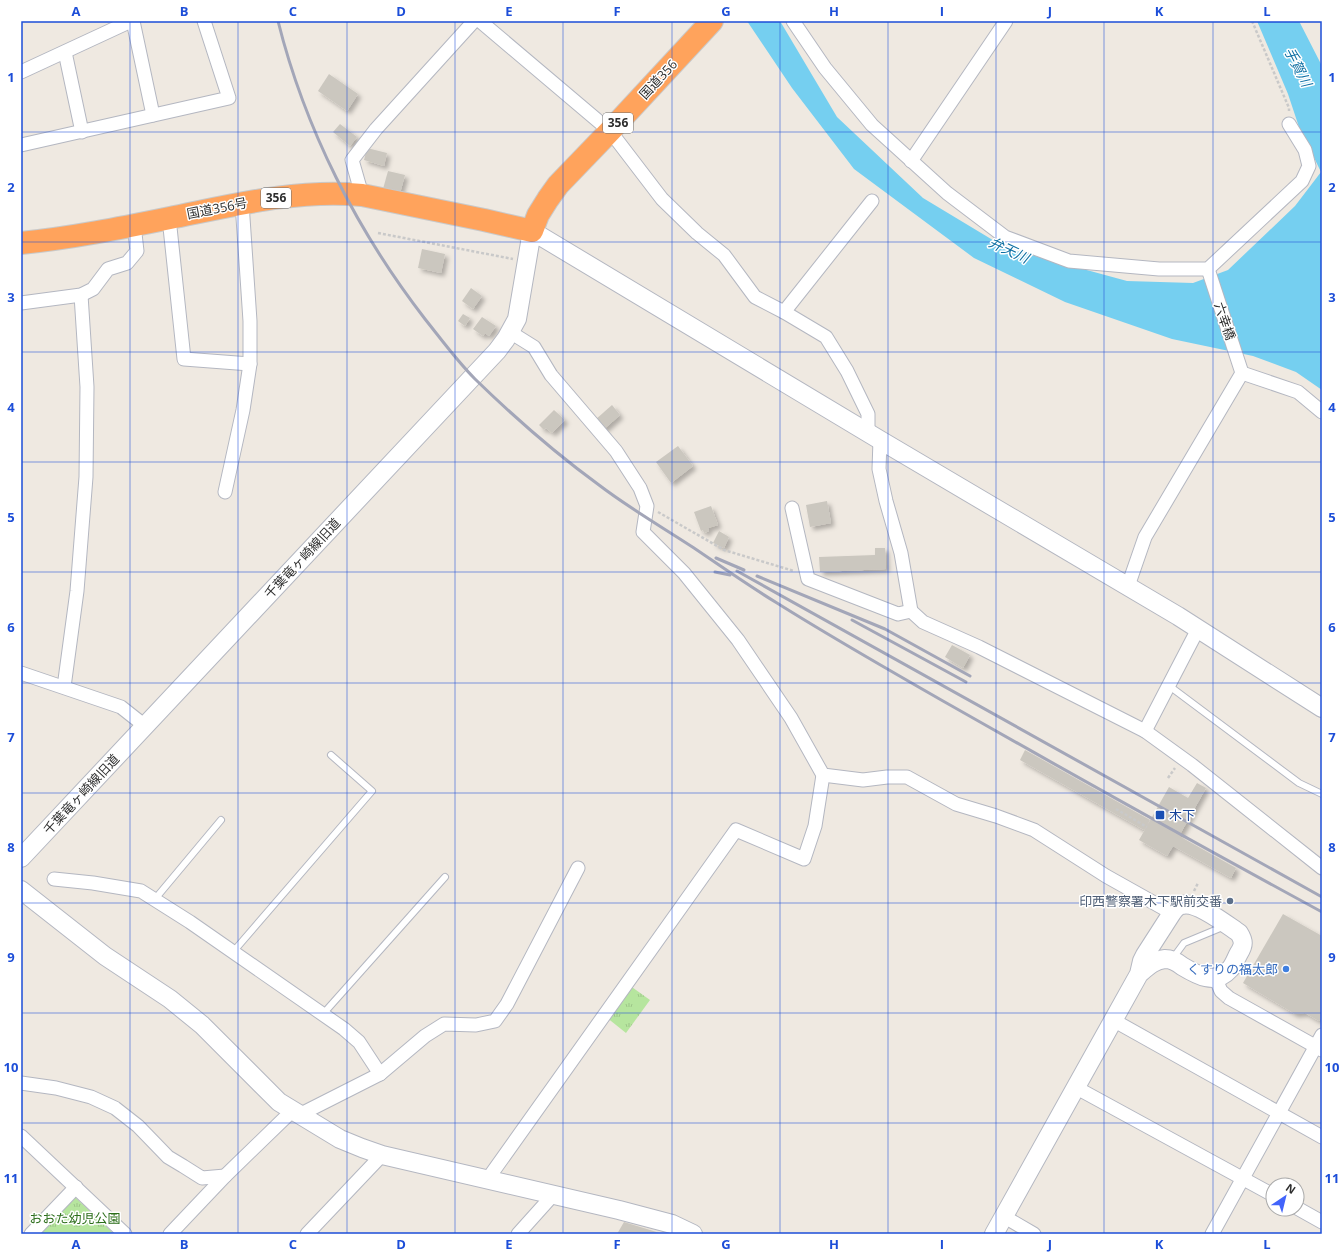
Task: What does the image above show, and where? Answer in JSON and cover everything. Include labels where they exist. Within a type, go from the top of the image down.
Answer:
[{"type":"highway","name":"国道356","points":[[532,231],[548,199],[558,185],[712,21]]},
{"type":"highway","name":"国道356号","points":[[21,243],[102,231],[242,203],[314,194],[344,194],[362,196],[532,231]]},
{"type":"street","points":[[21,72],[132,21],[153,115]]},
{"type":"street","points":[[21,145],[229,98],[204,21]]},
{"type":"street","points":[[362,196],[352,160],[376,129],[474,21]]},
{"type":"street","points":[[480,21],[610,131],[662,199],[697,233],[724,255],[755,297],[826,337],[847,371],[868,414],[874,436],[886,501],[901,553],[911,611],[923,622],[980,647],[1145,731],[1192,765],[1322,868]]},
{"type":"street","points":[[793,21],[825,68],[872,125],[947,193],[1005,237],[1069,261],[1159,269],[1208,269],[1302,181],[1310,166],[1305,150],[1289,124]]},
{"type":"street","points":[[911,161],[1006,21]]},
{"type":"street","points":[[65,52],[82,132]]},
{"type":"street","points":[[784,312],[872,201]]},
{"type":"street","points":[[225,492],[243,410],[250,364],[250,321],[242,203]]},
{"type":"street","points":[[169,218],[184,359],[250,364]]},
{"type":"street","points":[[21,303],[81,295],[94,289],[108,269],[127,263],[137,251],[134,225]]},
{"type":"street","points":[[532,231],[1128,586],[1322,708]]},
{"type":"street","name":"千葉竜ヶ崎線旧道","points":[[21,858],[497,351],[510,332],[517,318],[532,231]]},
{"type":"street","name":"六幸橋","points":[[1208,269],[1242,373]]},
{"type":"street","points":[[64,687],[77,592],[86,477],[87,387],[81,295]]},
{"type":"street","points":[[487,1180],[736,830],[804,860],[815,826],[823,775],[806,742],[791,718],[738,640],[684,573],[643,532],[647,506],[640,488],[616,451],[551,376],[534,347],[510,332]]},
{"type":"street","points":[[1128,586],[1145,537],[1242,373],[1298,392],[1322,412]]},
{"type":"street","points":[[792,508],[808,579],[898,614],[911,611]]},
{"type":"street","points":[[1145,731],[1198,629]]},
{"type":"street","points":[[21,673],[121,707],[145,726]]},
{"type":"street","points":[[823,775],[863,780],[887,777],[908,777],[956,804],[996,816],[1034,830],[1106,876],[1172,913]]},
{"type":"street","points":[[170,1234],[225,1176],[296,1113],[380,1074],[425,1036],[444,1024],[476,1025],[495,1021],[507,1004],[578,868]]},
{"type":"street","points":[[54,879],[92,883],[141,891],[155,899],[344,1029],[359,1042],[380,1074]]},
{"type":"street","points":[[21,890],[105,956],[170,999],[202,1025],[278,1102],[340,1139],[382,1155],[672,1224],[693,1234]]},
{"type":"street","points":[[994,1234],[1139,974],[1145,955],[1172,913],[1176,908],[1189,904],[1198,907],[1239,933],[1244,943],[1230,969],[1224,974],[1207,978],[1198,976],[1165,955],[1157,942],[1158,935]]},
{"type":"street","points":[[1139,974],[1154,962],[1166,959],[1173,960]]},
{"type":"street","points":[[1212,1234],[1278,1113],[1320,1044],[1229,998],[1221,991],[1215,977]]},
{"type":"street","points":[[1113,1020],[1278,1113],[1322,1136]]},
{"type":"street","points":[[21,1083],[56,1088],[90,1097],[115,1108],[138,1126],[168,1157],[202,1178],[225,1176]]},
{"type":"street","points":[[1076,1087],[1265,1190]]},
{"type":"street","points":[[21,1136],[125,1234]]},
{"type":"street","points":[[307,1234],[382,1155]]},
{"type":"street","points":[[31,1234],[76,1187]]},
{"type":"street","points":[[518,1234],[552,1195]]},
{"type":"street","points":[[1305,1212],[1322,1222]]},
{"type":"street","points":[[1003,1216],[1034,1234]]},
{"type":"lane","points":[[1168,686],[1299,783],[1322,794]]},
{"type":"lane","points":[[233,952],[372,791],[331,756]]},
{"type":"lane","points":[[155,899],[221,820]]},
{"type":"lane","points":[[323,1014],[445,877]]},
{"type":"lane","points":[[1173,960],[1184,943],[1227,925]]},
{"type":"path","points":[[1252,21],[1289,108],[1289,124]]},
{"type":"path","points":[[378,233],[527,261]]},
{"type":"path","points":[[647,506],[724,550],[807,575]]},
{"type":"path","points":[[1116,809],[1147,826]]},
{"type":"green space","points":[[629,985],[650,1000],[626,1033],[606,1017]]},
{"type":"green space","name":"おおた幼児公園","points":[[75,1197],[114,1234],[38,1234]]},
{"type":"water","points":[[747,21],[780,21],[837,117],[923,198],[1006,248],[1127,281],[1193,283],[1228,270],[1295,206],[1321,172],[1299,127],[1288,94],[1257,21],[1299,21],[1322,66],[1322,390],[1296,372],[1253,356],[1172,339],[1065,302],[974,258],[854,169],[792,88]]},
{"type":"building","points":[[329,74],[358,94],[347,111],[318,91]]},
{"type":"building","points":[[340,124],[357,137],[350,146],[333,132]]},
{"type":"building","points":[[367,148],[387,153],[384,166],[364,160]]},
{"type":"building","points":[[388,171],[405,175],[400,193],[383,189]]},
{"type":"building","points":[[422,249],[445,254],[441,273],[418,268]]},
{"type":"building","points":[[471,288],[482,296],[473,309],[462,301]]},
{"type":"building","points":[[463,314],[470,318],[465,326],[458,321]]},
{"type":"building","points":[[482,317],[496,326],[489,336],[485,333],[483,336],[473,329]]},
{"type":"building","points":[[612,405],[620,415],[603,430],[595,420]]},
{"type":"building","points":[[554,410],[565,420],[552,433],[546,428],[544,430],[539,425]]},
{"type":"building","points":[[678,446],[693,466],[671,483],[656,462]]},
{"type":"building","points":[[827,501],[831,523],[810,527],[806,505]]},
{"type":"building","points":[[711,506],[718,525],[708,528],[709,531],[704,533],[703,530],[701,531],[694,512]]},
{"type":"building","points":[[719,531],[729,537],[724,548],[713,543]]},
{"type":"building","points":[[875,548],[885,548],[886,569],[820,572],[819,557],[875,555]]},
{"type":"building","points":[[952,645],[970,655],[963,668],[945,657]]},
{"type":"building","points":[[1025,750],[1150,820],[1144,830],[1020,760]]},
{"type":"building","points":[[1197,783],[1206,788],[1179,836],[1236,868],[1231,878],[1173,846],[1167,856],[1139,840],[1169,787],[1188,798]]},
{"type":"building","name":"くすりの福太郎","points":[[1283,914],[1322,936],[1322,1016],[1319,1021],[1305,1013],[1295,1014],[1243,983]]},
{"type":"building","points":[[624,1222],[663,1234],[617,1234]]},
{"type":"railway","points":[[278,21],[289,61],[318,140],[336,178],[377,250],[400,285],[449,350],[475,379],[535,434],[622,502],[756,590],[818,628],[1037,754],[1322,912]]},
{"type":"railway","points":[[716,558],[744,570]]},
{"type":"railway","points":[[737,571],[1322,897]]},
{"type":"railway","points":[[715,572],[730,575]]},
{"type":"railway","points":[[757,576],[885,629],[970,676]]},
{"type":"railway","points":[[852,620],[966,682]]},
{"type":"place","name":"木下","points":[[1160,815]]},
{"type":"place","name":"印西警察署木下駅前交番","points":[[1230,901]]},
{"type":"place","name":"くすりの福太郎","points":[[1286,969]]},
{"type":"water label","name":"手賀川","points":[[1298,67]]},
{"type":"water label","name":"弁天川","points":[[1009,250]]}]
